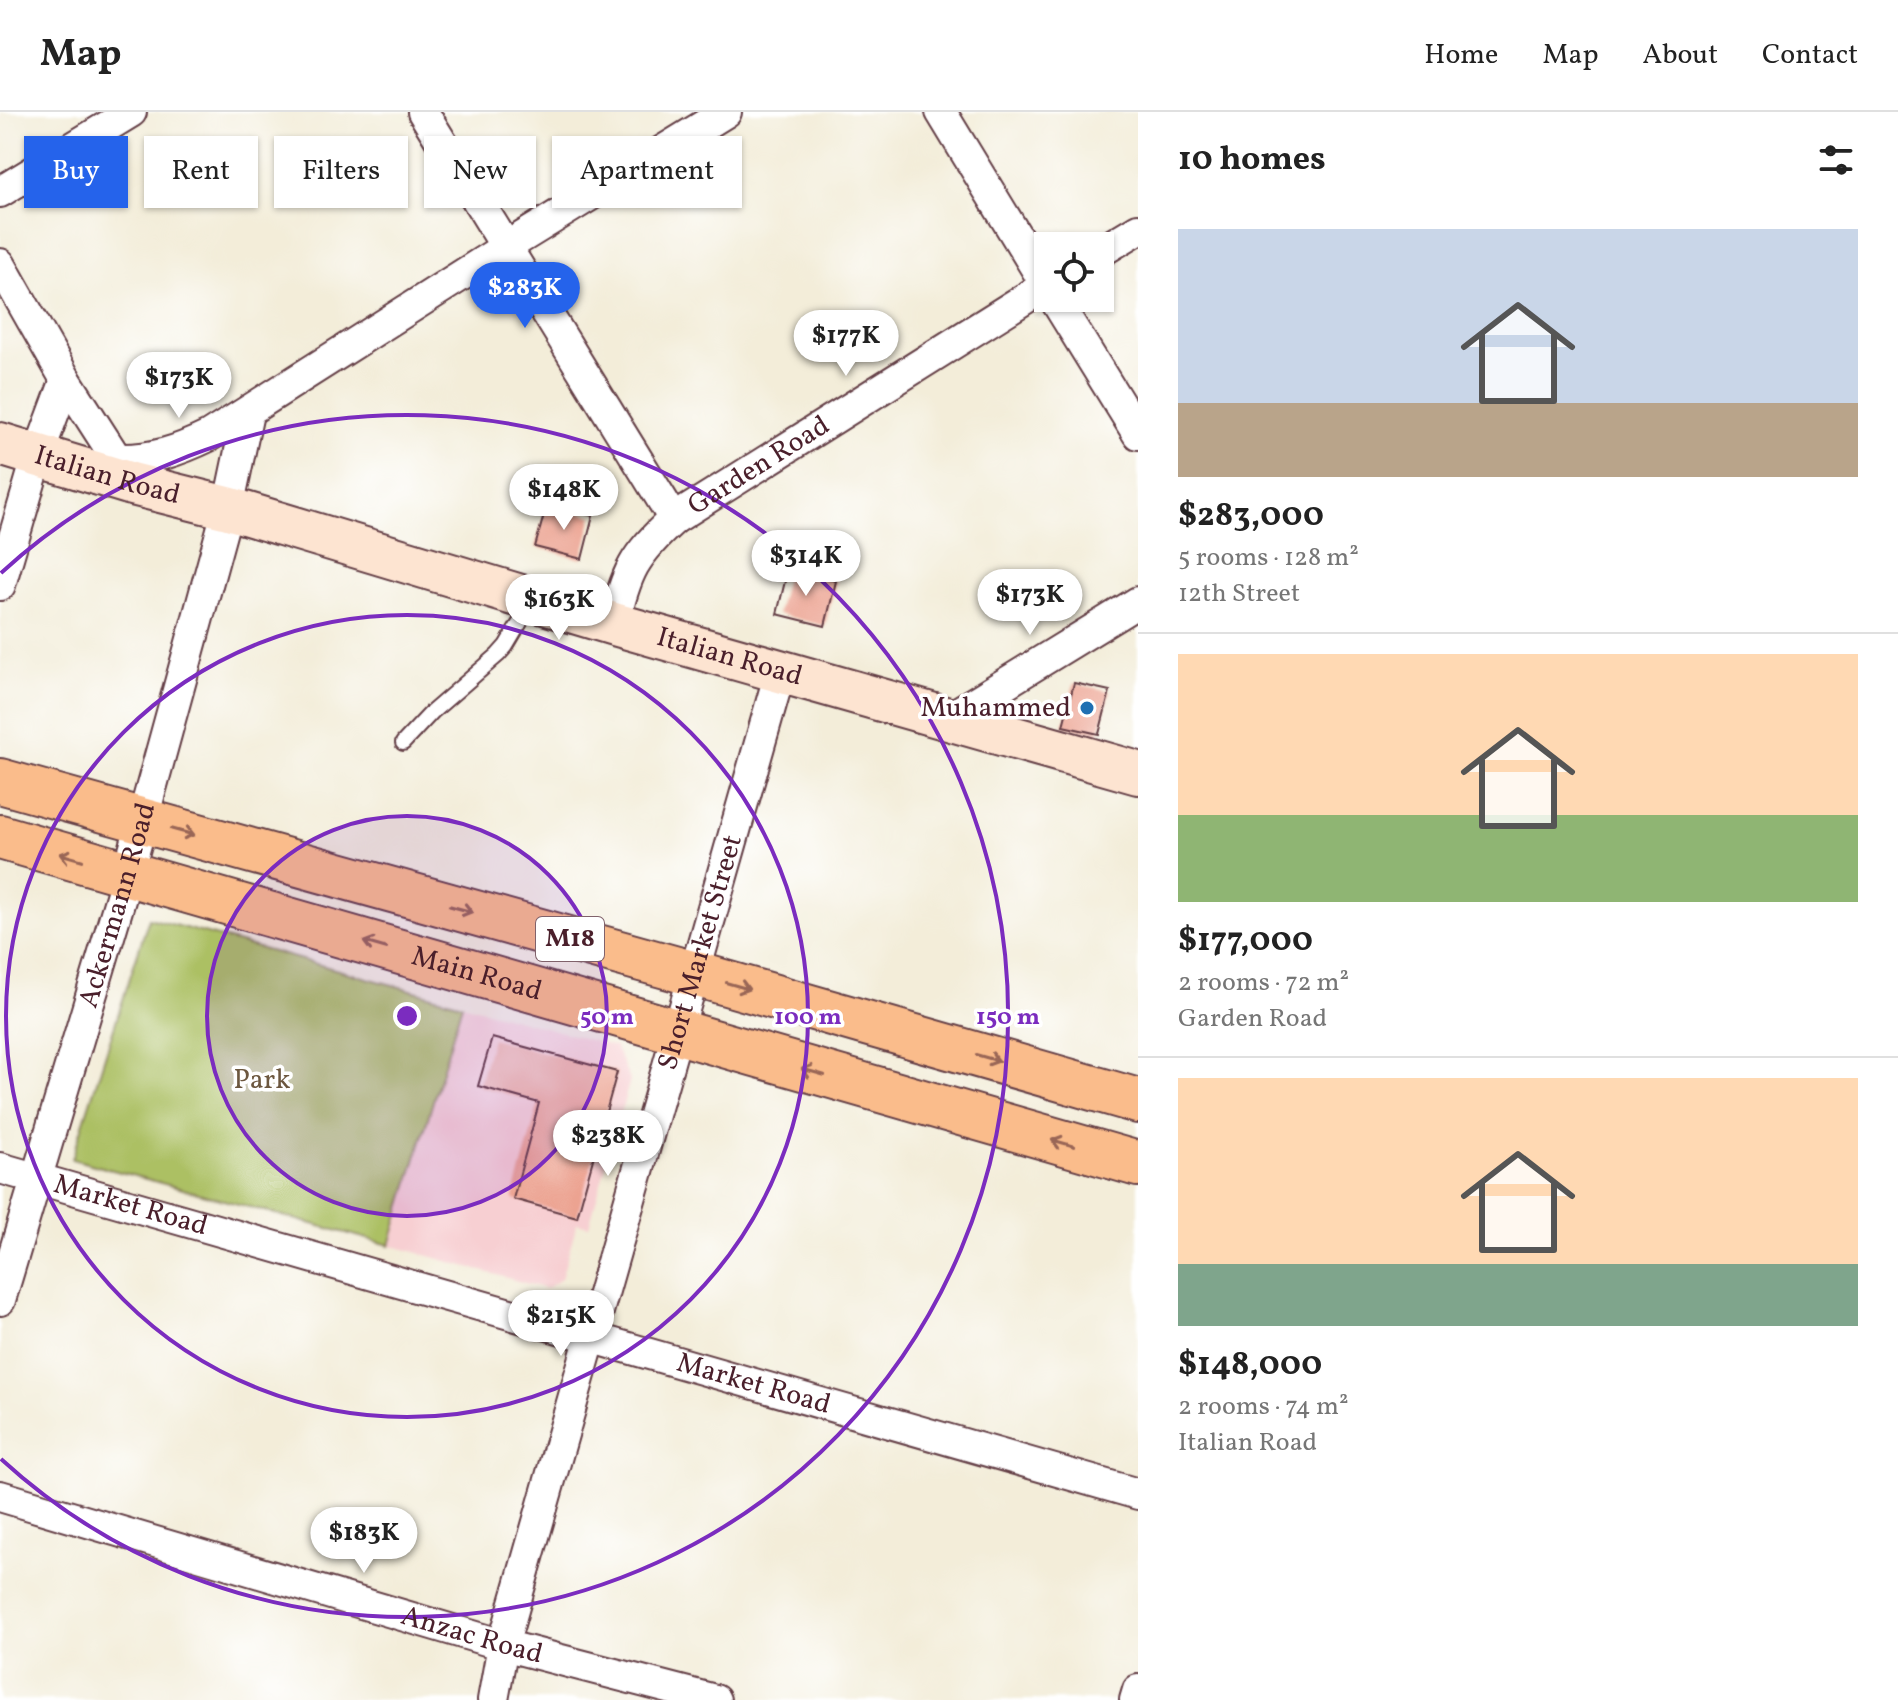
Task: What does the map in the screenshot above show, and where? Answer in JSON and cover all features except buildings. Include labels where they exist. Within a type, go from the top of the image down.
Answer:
[{"type":"main road","name":"Main Road","points":[[0,781],[1138,1101]]},
{"type":"main road","name":"Main Road","points":[[0,837],[1138,1164]]},
{"type":"street","points":[[0,192],[131,112]]},
{"type":"street","points":[[423,112],[674,519]]},
{"type":"street","points":[[0,264],[66,380],[125,472],[142,460],[162,456],[209,436],[248,413],[506,247],[726,112]]},
{"type":"street","points":[[941,112],[1034,264]]},
{"type":"street","points":[[1114,244],[1138,229]]},
{"type":"street","name":"Garden Road","points":[[614,624],[623,586],[633,562],[647,543],[674,519],[1034,298]]},
{"type":"street","points":[[1063,312],[1138,434]]},
{"type":"street","points":[[0,585],[19,450],[66,380]]},
{"type":"street","name":"Ackermann Road","points":[[0,1300],[128,873],[228,508],[248,413]]},
{"type":"street","name":"Italian Road","points":[[19,450],[125,472],[228,508],[533,600],[1138,773]]},
{"type":"street","points":[[949,718],[1138,602]]},
{"type":"street","name":"Short Market Street","points":[[493,1700],[503,1645],[781,669]]},
{"type":"street","name":"Market Road","points":[[0,1168],[1138,1494]]},
{"type":"street","name":"Anzac Road","points":[[0,1496],[503,1645],[715,1700]]},
{"type":"street","points":[[1135,1700],[1138,1690]]},
{"type":"lane","points":[[403,743],[432,712],[506,646],[533,600]]},
{"type":"shaded area","points":[[462,1004],[615,1047],[630,1080],[589,1226],[577,1223],[561,1279],[546,1289],[390,1245]]},
{"type":"green space","name":"Park","points":[[149,918],[462,1004],[390,1245],[72,1159]]},
{"type":"place","name":"Muhammed","points":[[1087,708]]}]
